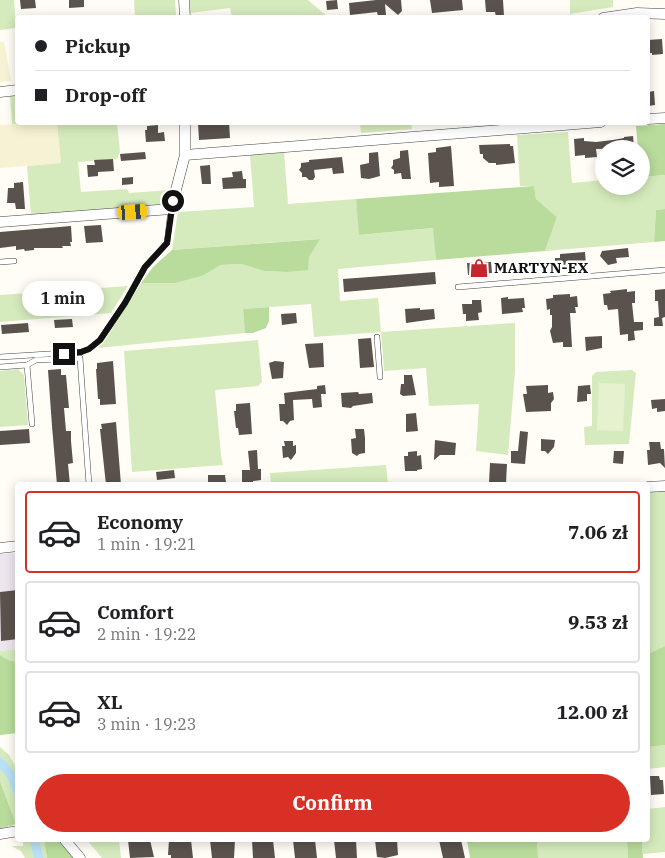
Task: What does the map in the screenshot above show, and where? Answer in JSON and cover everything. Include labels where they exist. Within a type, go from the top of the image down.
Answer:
[{"type":"street","points":[[184,0],[185,15]]},
{"type":"street","points":[[623,15],[637,13],[665,14]]},
{"type":"street","points":[[0,92],[15,90]]},
{"type":"street","points":[[650,119],[665,118]]},
{"type":"street","points":[[0,222],[171,209],[185,155],[185,125]]},
{"type":"street","points":[[185,155],[563,125]]},
{"type":"street","points":[[650,488],[665,486]]},
{"type":"street","points":[[0,548],[15,546]]},
{"type":"street","points":[[0,834],[15,832]]},
{"type":"street","points":[[67,842],[80,858]]},
{"type":"lane","points":[[0,358],[81,352],[89,349],[100,340],[125,303],[145,267],[167,243],[171,209]]},
{"type":"lane","points":[[0,262],[14,261]]},
{"type":"lane","points":[[458,287],[665,270]]},
{"type":"lane","points":[[377,337],[380,377]]},
{"type":"lane","points":[[0,367],[26,365],[36,360],[80,358],[89,482]]},
{"type":"lane","points":[[26,365],[32,424]]},
{"type":"shaded area","points":[[0,42],[4,42],[11,81],[0,82]]},
{"type":"shaded area","points":[[0,125],[57,125],[61,163],[0,168]]},
{"type":"shaded area","points":[[15,553],[15,649],[0,651],[0,554]]},
{"type":"green space","points":[[0,0],[14,0],[15,28],[0,30]]},
{"type":"green space","points":[[134,0],[175,0],[176,15],[135,15]]},
{"type":"green space","points":[[190,0],[308,0],[326,15],[232,15],[230,8],[190,13]]},
{"type":"green space","points":[[570,0],[613,0],[613,7],[570,14]]},
{"type":"green space","points":[[10,96],[15,96],[15,124],[12,124]]},
{"type":"green space","points":[[665,124],[665,175],[650,176],[650,140],[637,140],[636,126]]},
{"type":"green space","points":[[57,125],[117,125],[120,152],[117,159],[78,162],[81,192],[127,189],[129,193],[170,190],[170,196],[160,206],[31,216],[27,166],[61,163]]},
{"type":"green space","points":[[360,125],[411,125],[412,129],[361,133]]},
{"type":"green space","points":[[568,132],[572,183],[595,181],[595,195],[650,195],[650,176],[665,175],[665,209],[656,210],[654,242],[545,251],[557,217],[536,199],[534,186],[520,186],[517,135]]},
{"type":"green space","points":[[284,152],[288,204],[356,199],[360,235],[434,228],[436,260],[338,269],[340,301],[378,298],[381,332],[314,337],[311,304],[243,309],[245,333],[98,348],[104,342],[141,283],[176,283],[202,276],[221,265],[241,264],[264,271],[286,272],[309,257],[319,239],[172,250],[178,212],[254,207],[250,155]]},
{"type":"green space","points":[[534,186],[536,199],[557,217],[545,251],[436,260],[433,228],[359,235],[356,199]]},
{"type":"green space","points":[[665,209],[665,241],[654,242],[656,210]]},
{"type":"green space","points":[[320,239],[309,257],[308,270],[264,271],[241,264],[221,265],[202,276],[176,283],[141,283],[153,267],[172,250]]},
{"type":"green space","points":[[128,286],[111,313],[0,322],[0,295]]},
{"type":"green space","points":[[269,307],[269,321],[266,328],[253,333],[245,333],[243,309]]},
{"type":"green space","points":[[515,323],[515,371],[508,455],[476,451],[479,404],[429,406],[426,368],[384,371],[381,332]]},
{"type":"green space","points":[[258,340],[262,382],[258,386],[215,390],[223,465],[132,472],[124,351]]},
{"type":"green space","points":[[18,369],[24,375],[28,425],[0,427],[0,371]]},
{"type":"green space","points":[[632,370],[636,373],[629,444],[585,445],[584,427],[592,426],[592,376],[596,372]]},
{"type":"green space","points":[[599,383],[625,384],[623,431],[597,430]]},
{"type":"green space","points":[[386,465],[388,482],[271,482],[270,473]]},
{"type":"green space","points":[[665,490],[665,646],[650,653],[650,493]]},
{"type":"green space","points":[[665,646],[665,745],[650,747],[650,653]]},
{"type":"green space","points":[[15,649],[15,662],[0,655],[0,651]]},
{"type":"green space","points":[[0,655],[15,662],[15,733],[0,735]]},
{"type":"green space","points":[[665,745],[665,767],[650,769],[650,747]]},
{"type":"green space","points":[[0,747],[9,755],[15,766],[15,821],[0,781]]},
{"type":"green space","points":[[0,781],[15,824],[0,829]]},
{"type":"green space","points":[[665,807],[665,852],[643,854],[642,842],[650,842],[650,809]]},
{"type":"green space","points":[[23,842],[44,842],[47,858],[25,858],[21,851],[11,846],[23,846]]},
{"type":"green space","points":[[44,842],[62,842],[74,858],[47,858]]},
{"type":"green space","points":[[89,842],[119,842],[121,858],[102,858]]},
{"type":"green space","points":[[467,842],[537,842],[538,858],[470,858]]},
{"type":"green space","points":[[537,842],[627,842],[628,858],[538,858]]},
{"type":"green space","points":[[627,842],[642,842],[643,858],[628,858]]},
{"type":"building","points":[[20,0],[35,0],[36,8],[21,9]]},
{"type":"building","points":[[69,0],[84,0],[84,7],[69,8]]},
{"type":"building","points":[[337,0],[338,9],[327,10],[326,1]]},
{"type":"building","points":[[401,0],[402,11],[398,15],[385,4],[386,15],[378,15],[377,12],[350,15],[349,3]]},
{"type":"building","points":[[430,0],[462,0],[463,10],[432,13]]},
{"type":"building","points":[[485,0],[503,0],[504,15],[486,12]]},
{"type":"building","points":[[662,39],[663,54],[652,55],[650,53],[650,40]]},
{"type":"building","points":[[654,91],[655,105],[650,106],[650,92]]},
{"type":"building","points":[[158,125],[158,133],[164,132],[165,141],[146,142],[145,130],[147,130],[147,126]]},
{"type":"building","points":[[198,125],[229,125],[230,138],[199,140]]},
{"type":"building","points":[[633,136],[633,140],[613,140],[624,138]]},
{"type":"building","points":[[584,138],[584,141],[595,142],[595,157],[585,158],[585,155],[575,156],[574,139]]},
{"type":"building","points":[[510,144],[510,146],[513,146],[515,163],[496,165],[496,163],[489,163],[483,158],[483,154],[480,154],[479,145]]},
{"type":"building","points":[[451,146],[454,186],[439,187],[439,182],[430,183],[428,153],[436,152],[436,148]]},
{"type":"building","points":[[408,150],[411,179],[402,179],[401,173],[394,174],[394,170],[391,168],[393,160],[400,158],[400,151]]},
{"type":"building","points":[[145,152],[146,159],[121,161],[120,154]]},
{"type":"building","points":[[378,152],[380,176],[369,179],[361,178],[360,165],[369,163],[369,153]]},
{"type":"building","points":[[342,157],[344,173],[333,174],[332,168],[314,170],[315,177],[313,180],[309,180],[306,177],[302,177],[302,173],[299,170],[301,163],[309,162],[309,160]]},
{"type":"building","points":[[113,159],[114,171],[98,172],[98,176],[88,177],[87,165],[95,165],[94,160]]},
{"type":"building","points":[[210,165],[211,184],[202,184],[200,166]]},
{"type":"building","points":[[242,171],[243,179],[246,179],[246,188],[223,189],[222,178],[233,177],[232,172]]},
{"type":"building","points":[[133,177],[133,184],[122,185],[122,178]]},
{"type":"building","points":[[23,182],[25,209],[16,209],[15,203],[7,203],[8,188],[14,188],[14,183]]},
{"type":"building","points":[[101,225],[103,242],[86,243],[84,226]]},
{"type":"building","points":[[71,226],[71,246],[62,246],[63,248],[34,248],[34,250],[25,251],[24,249],[16,250],[16,246],[0,248],[0,232]]},
{"type":"building","points":[[628,248],[629,257],[616,258],[617,263],[608,265],[600,256],[602,251]]},
{"type":"building","points":[[585,252],[586,264],[573,265],[573,268],[562,269],[561,267],[555,267],[555,258],[560,258],[560,254]]},
{"type":"building","points":[[491,262],[492,273],[468,275],[467,263]]},
{"type":"building","points":[[435,272],[436,284],[344,292],[343,279]]},
{"type":"building","points":[[627,289],[627,292],[635,291],[635,303],[632,303],[634,322],[643,322],[643,330],[634,331],[635,340],[628,341],[628,334],[620,335],[618,309],[608,310],[607,305],[604,305],[603,294],[611,293],[610,291]]},
{"type":"building","points":[[665,289],[665,317],[662,318],[663,326],[654,326],[654,318],[659,317],[658,301],[655,301],[655,290]]},
{"type":"building","points":[[570,294],[570,297],[577,296],[578,307],[575,307],[576,313],[570,313],[572,347],[563,347],[563,342],[553,343],[550,331],[552,315],[550,315],[550,309],[547,310],[546,299],[553,298],[553,295]]},
{"type":"building","points":[[508,297],[508,299],[524,298],[525,308],[522,308],[523,312],[502,314],[501,298]]},
{"type":"building","points":[[472,300],[481,300],[482,312],[478,313],[479,320],[466,321],[466,314],[463,314],[462,304],[472,304]]},
{"type":"building","points":[[420,308],[420,310],[434,309],[435,319],[406,323],[405,309]]},
{"type":"building","points":[[296,313],[297,323],[282,325],[281,314]]},
{"type":"building","points":[[72,319],[73,327],[55,328],[54,320]]},
{"type":"building","points":[[28,323],[29,332],[2,334],[1,325]]},
{"type":"building","points":[[602,336],[602,348],[586,351],[585,337]]},
{"type":"building","points":[[371,338],[374,367],[360,368],[358,339]]},
{"type":"building","points":[[323,343],[324,367],[309,368],[305,344]]},
{"type":"building","points":[[113,361],[116,404],[100,405],[100,399],[98,399],[97,363]]},
{"type":"building","points":[[275,361],[284,362],[283,378],[272,379],[269,363]]},
{"type":"building","points":[[61,369],[61,375],[66,375],[69,408],[64,408],[66,431],[71,431],[73,463],[68,464],[70,482],[57,482],[48,370]]},
{"type":"building","points":[[404,375],[412,375],[416,395],[403,396],[400,394],[401,384],[404,384]]},
{"type":"building","points":[[325,385],[326,394],[321,394],[322,407],[313,408],[312,399],[293,400],[294,420],[290,421],[287,425],[280,421],[279,404],[285,404],[284,393],[317,389],[317,386]]},
{"type":"building","points":[[548,385],[548,393],[553,392],[554,399],[551,403],[551,411],[526,412],[523,394],[527,394],[526,386]]},
{"type":"building","points":[[590,385],[591,394],[587,394],[587,401],[577,402],[578,386]]},
{"type":"building","points":[[358,392],[359,394],[372,393],[373,403],[353,406],[351,408],[342,407],[341,393]]},
{"type":"building","points":[[665,399],[665,411],[657,412],[657,408],[652,409],[651,400]]},
{"type":"building","points":[[250,403],[252,434],[239,435],[238,428],[236,428],[234,411],[236,411],[236,404]]},
{"type":"building","points":[[416,413],[418,431],[406,432],[406,414]]},
{"type":"building","points":[[116,422],[121,482],[106,482],[101,424]]},
{"type":"building","points":[[29,429],[30,443],[0,445],[0,431]]},
{"type":"building","points":[[355,429],[364,429],[365,438],[365,453],[357,456],[352,453],[351,439],[356,438]]},
{"type":"building","points":[[520,431],[528,432],[525,464],[511,463],[511,451],[518,451]]},
{"type":"building","points":[[541,439],[555,440],[554,447],[548,454],[545,451],[541,451]]},
{"type":"building","points":[[435,440],[456,443],[455,455],[440,455],[434,460]]},
{"type":"building","points":[[284,441],[293,441],[293,446],[296,445],[296,453],[291,460],[288,457],[283,458],[282,446],[285,446]]},
{"type":"building","points":[[649,442],[660,442],[661,449],[664,449],[665,468],[660,463],[648,465],[647,450],[650,450]]},
{"type":"building","points":[[257,450],[258,469],[261,469],[261,480],[242,482],[242,470],[250,470],[248,451]]},
{"type":"building","points":[[417,451],[417,456],[421,455],[422,469],[405,471],[404,456],[408,456],[408,452]]},
{"type":"building","points":[[614,451],[624,451],[623,464],[613,463]]},
{"type":"building","points":[[490,463],[507,464],[506,482],[489,482]]},
{"type":"building","points":[[174,470],[175,478],[157,480],[156,472]]},
{"type":"building","points":[[208,475],[225,475],[226,482],[208,482]]},
{"type":"building","points":[[15,590],[15,639],[1,641],[0,592]]},
{"type":"building","points":[[650,776],[659,776],[660,780],[663,780],[664,794],[651,795]]},
{"type":"building","points":[[128,842],[150,842],[154,857],[130,858]]},
{"type":"building","points":[[169,842],[191,842],[193,858],[171,858],[171,855],[168,855]]},
{"type":"building","points":[[210,842],[235,842],[234,858],[212,858]]},
{"type":"building","points":[[252,842],[273,842],[275,858],[253,858]]},
{"type":"building","points":[[293,842],[315,842],[317,858],[295,858]]},
{"type":"building","points":[[334,842],[356,842],[357,858],[336,858]]},
{"type":"building","points":[[375,842],[397,842],[398,855],[385,858],[377,857]]},
{"type":"building","points":[[439,842],[461,842],[465,858],[443,858]]},
{"type":"waterway","points":[[0,762],[11,775],[15,785]]},
{"type":"waterway","points":[[35,842],[39,858]]},
{"type":"place","name":"MARTYN-EX","points":[[479,268]]},
{"type":"route","points":[[64,354],[89,349],[100,340],[135,288],[145,267],[167,243],[173,201]]}]
